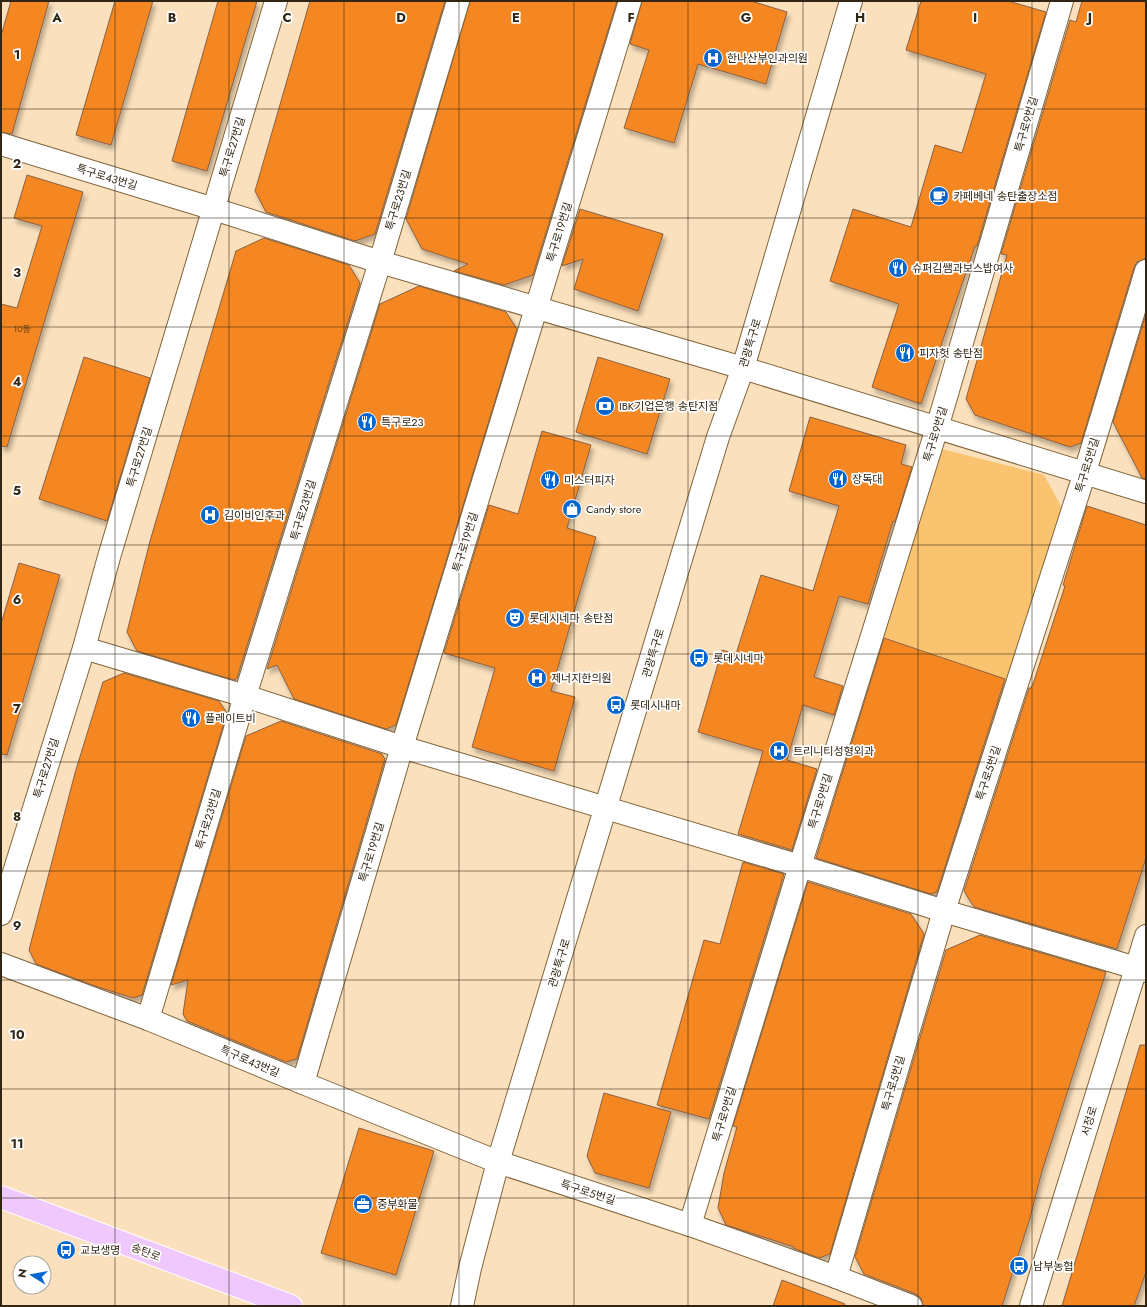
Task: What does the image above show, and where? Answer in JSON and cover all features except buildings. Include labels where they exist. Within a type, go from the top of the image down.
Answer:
[{"type":"main road","name":"송탄로","points":[[1,1197],[291,1306]]},
{"type":"street","name":"특구로27번길","points":[[1,914],[84,648],[109,557],[276,1]]},
{"type":"street","name":"특구로23번길","points":[[148,1018],[245,696],[380,262],[458,1]]},
{"type":"street","name":"특구로19번길","points":[[303,1083],[402,747],[630,1]]},
{"type":"street","name":"관광특구로","points":[[462,1306],[470,1268],[498,1162],[718,437],[743,368],[851,1]]},
{"type":"street","name":"특구로9번길","points":[[690,1225],[800,866],[937,428],[1062,1]]},
{"type":"street","name":"특구로43번길","points":[[1,144],[214,209],[380,262],[743,368],[1146,492]]},
{"type":"street","name":"특구로5번길","points":[[836,1277],[944,911],[1085,472],[1146,271]]},
{"type":"street","points":[[84,648],[245,696],[402,747],[1141,970]]},
{"type":"street","name":"서정로","points":[[1031,1306],[1141,970],[1146,936]]},
{"type":"street","name":"특구로43번길","points":[[1,964],[148,1018],[498,1162]]},
{"type":"street","name":"특구로5번길","points":[[498,1162],[690,1225],[836,1277],[911,1306]]},
{"type":"shaded area","points":[[942,449],[1044,475],[1066,515],[1007,680],[880,636]]},
{"type":"place","name":"한나산부인과의원","points":[[713,58]]},
{"type":"place","name":"카페베네 송탄출장소점","points":[[939,196]]},
{"type":"place","name":"슈퍼김쌤과보스밥여사","points":[[898,268]]},
{"type":"place","name":"피자헛 송탄점","points":[[905,353]]},
{"type":"place","name":"IBK기업은행 송탄지점","points":[[605,406]]},
{"type":"place","name":"특구로23","points":[[367,422]]},
{"type":"place","name":"장독대","points":[[838,479]]},
{"type":"place","name":"미스터피자","points":[[550,480]]},
{"type":"place","name":"Candy store","points":[[572,509]]},
{"type":"place","name":"김이비인후과","points":[[210,515]]},
{"type":"place","name":"롯데시네마 송탄점","points":[[515,618]]},
{"type":"place","name":"롯데시네마","points":[[699,658]]},
{"type":"place","name":"제너지한의원","points":[[537,678]]},
{"type":"place","name":"롯데시내마","points":[[616,705]]},
{"type":"place","name":"플레이트비","points":[[191,718]]},
{"type":"place","name":"트리니티성형외과","points":[[779,751]]},
{"type":"place","name":"중부화물","points":[[363,1204]]},
{"type":"place","name":"교보생명","points":[[66,1250]]},
{"type":"place","name":"남부농협","points":[[1019,1266]]}]
